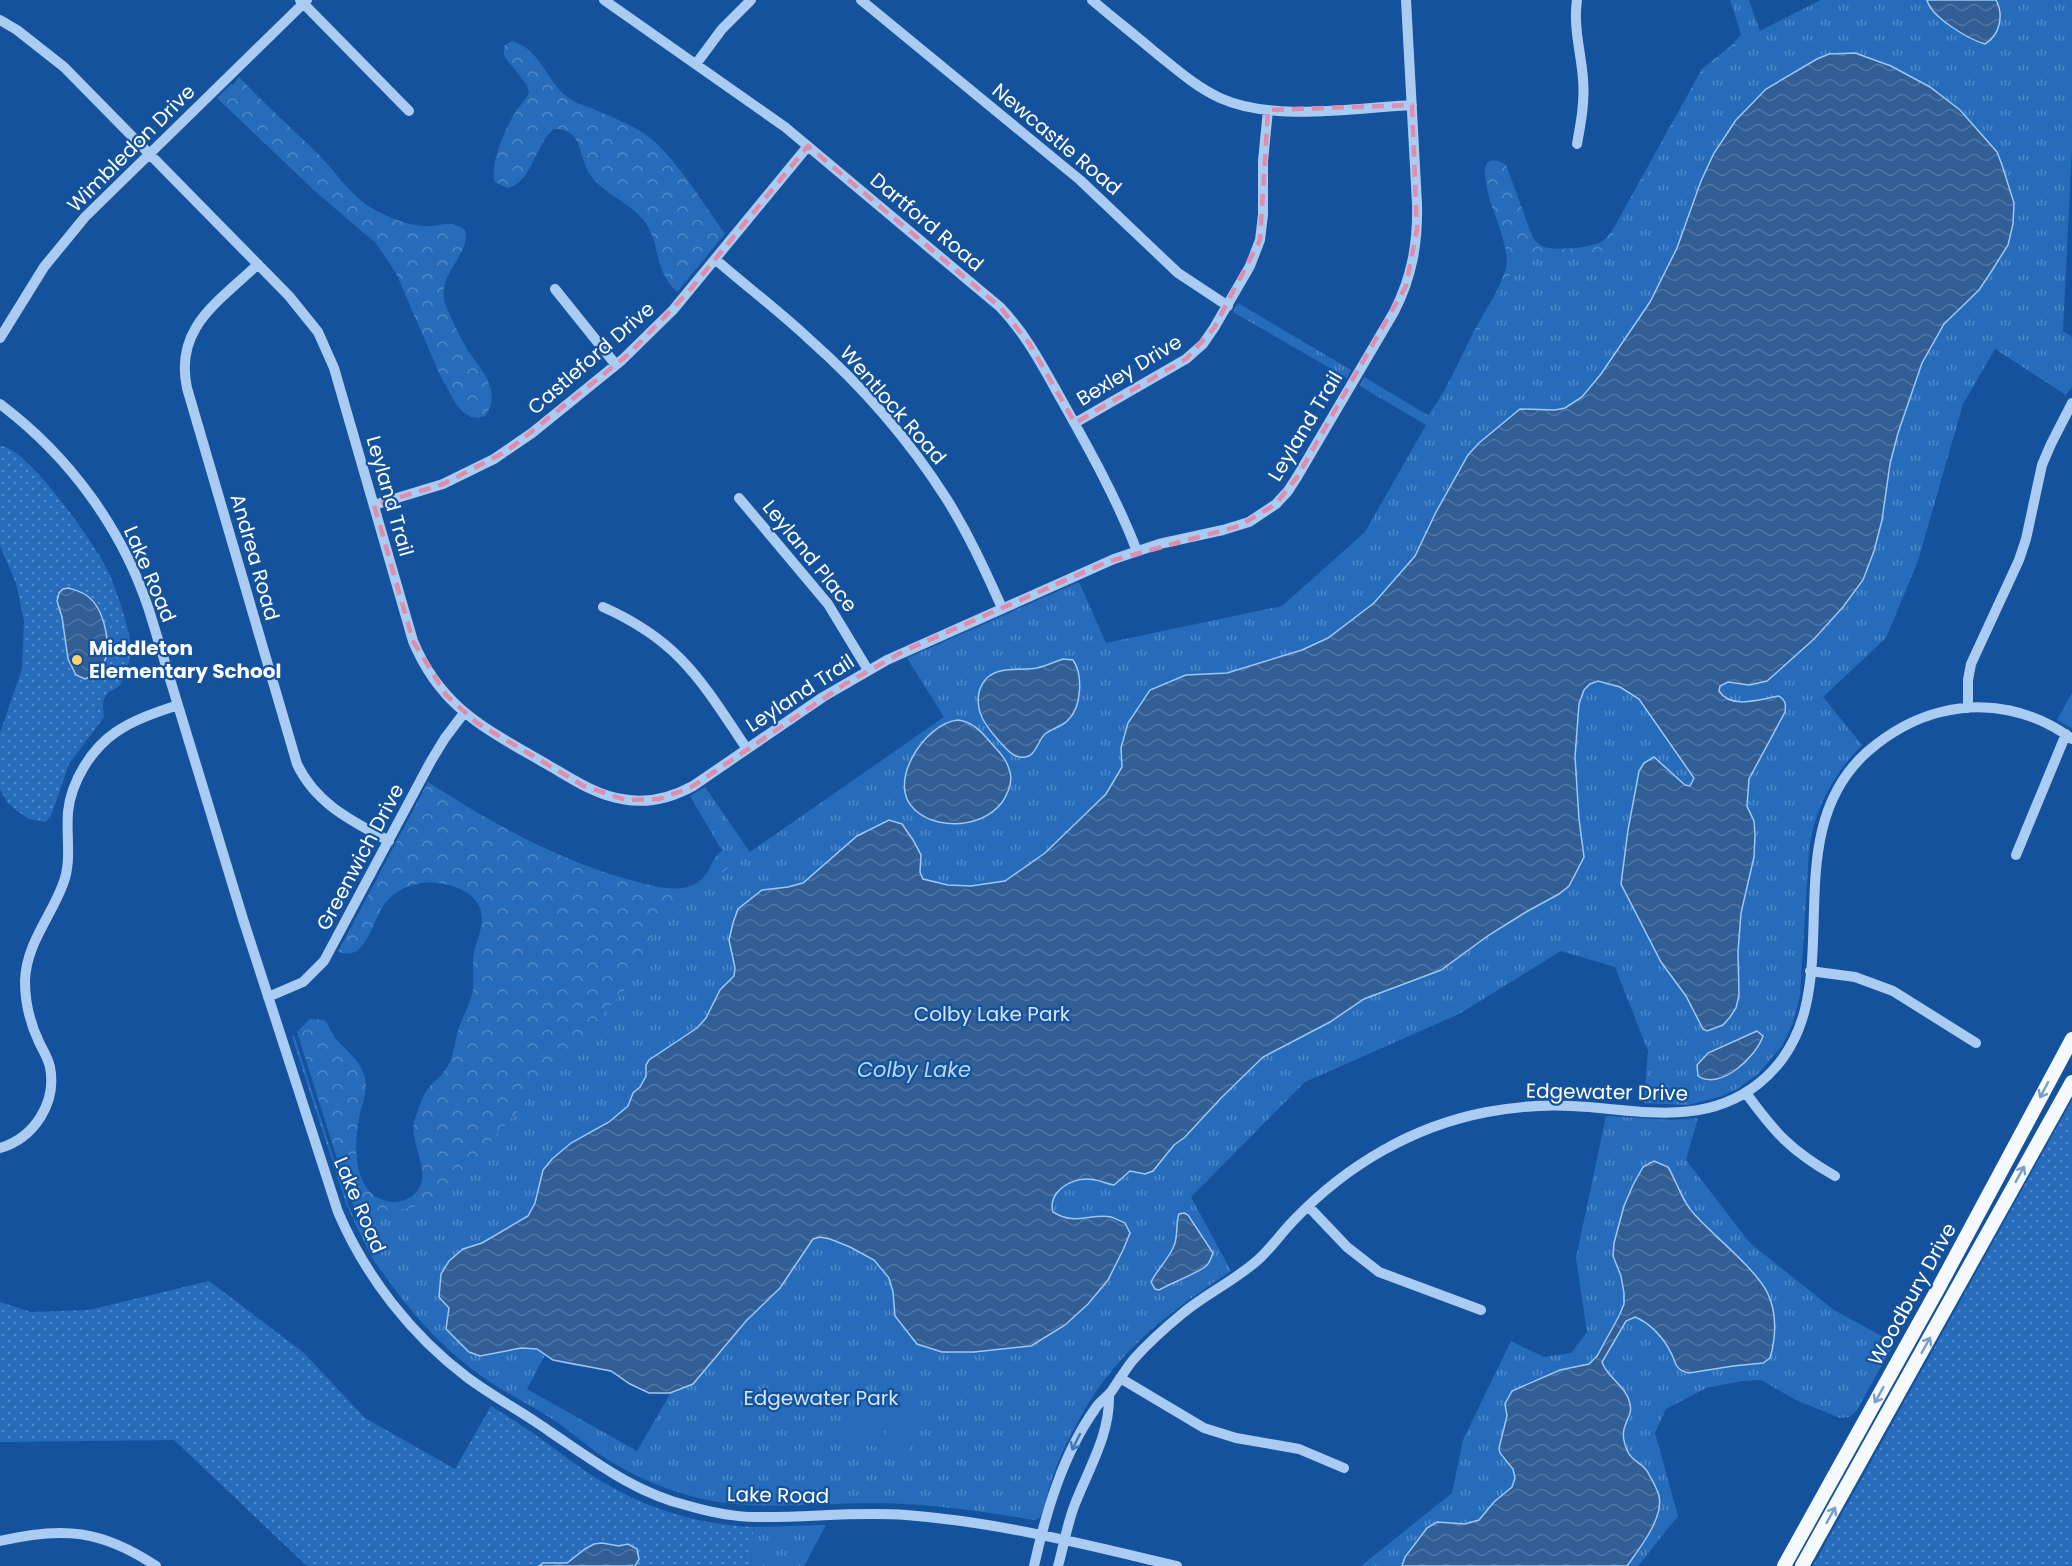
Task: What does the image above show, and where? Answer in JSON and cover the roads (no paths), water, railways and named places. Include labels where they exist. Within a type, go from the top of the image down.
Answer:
[{"type":"main road","name":"Woodbury Drive","points":[[1784,1566],[1939,1287],[2072,1039]]},
{"type":"main road","name":"Woodbury Drive","points":[[1802,1566],[2072,1082]]},
{"type":"street","name":"Dartford Road","points":[[604,0],[766,113],[1000,307],[1029,343],[1075,423],[1112,490],[1137,551]]},
{"type":"street","points":[[696,64],[717,35],[751,0]]},
{"type":"street","name":"Newcastle Road","points":[[861,0],[1088,187],[1178,273],[1228,306]]},
{"type":"street","points":[[1092,0],[1195,84],[1227,101],[1246,107],[1296,111],[1412,105]]},
{"type":"street","name":"Leyland Trail","points":[[0,20],[33,42],[64,67],[303,311],[324,343],[334,368],[416,647],[434,680],[464,713],[491,732],[588,788],[622,799],[652,800],[683,791],[823,697],[896,655],[1099,565],[1137,551],[1229,529],[1249,522],[1276,504],[1297,477],[1394,312],[1414,258],[1418,229],[1406,0]]},
{"type":"street","points":[[1577,0],[1576,29],[1584,96],[1577,144]]},
{"type":"street","points":[[303,1],[409,111]]},
{"type":"street","name":"Wimbledon Drive","points":[[0,338],[34,283],[85,217],[303,1]]},
{"type":"street","name":"Bexley Drive","points":[[1075,423],[1190,356],[1206,340],[1228,306],[1250,266],[1261,234],[1264,209],[1263,155],[1268,110]]},
{"type":"street","name":"Castleford Drive","points":[[374,505],[443,484],[487,463],[520,442],[616,365],[658,326],[808,146]]},
{"type":"street","name":"Wentlock Road","points":[[715,260],[811,341],[900,435],[952,507],[972,543],[1002,608]]},
{"type":"street","name":"Andrea Road","points":[[258,264],[203,318],[193,331],[184,359],[187,388],[297,764],[315,793],[328,806],[389,841]]},
{"type":"street","points":[[555,290],[616,365]]},
{"type":"street","points":[[1968,708],[1968,680],[1971,664],[2015,570],[2026,539],[2042,465],[2050,444],[2072,403]]},
{"type":"street","name":"Lake Road","points":[[0,404],[26,425],[64,463],[90,494],[118,538],[146,601],[268,997],[332,1194],[357,1251],[384,1293],[438,1353],[485,1390],[543,1426],[612,1475],[652,1494],[686,1506],[754,1517],[851,1513],[969,1521],[1041,1533],[1177,1566]]},
{"type":"street","name":"Leyland Place","points":[[739,498],[828,604],[868,670]]},
{"type":"street","points":[[603,607],[647,630],[684,661],[700,680],[747,749]]},
{"type":"street","points":[[0,1148],[20,1140],[32,1130],[41,1118],[50,1090],[49,1066],[28,1011],[26,977],[33,946],[64,884],[68,864],[68,812],[74,789],[94,754],[115,733],[141,718],[178,705]]},
{"type":"street","name":"Edgewater Drive","points":[[1034,1566],[1041,1533],[1059,1480],[1096,1406],[1109,1395],[1120,1378],[1153,1339],[1189,1308],[1254,1264],[1308,1206],[1351,1170],[1375,1154],[1412,1136],[1459,1119],[1488,1112],[1546,1106],[1690,1113],[1709,1110],[1746,1093],[1775,1069],[1795,1040],[1809,998],[1817,851],[1831,801],[1843,779],[1860,759],[1881,741],[1901,726],[1924,716],[1968,708],[2005,709],[2027,714],[2069,737]]},
{"type":"street","name":"Greenwich Drive","points":[[268,997],[299,984],[320,966],[436,752],[464,713]]},
{"type":"street","points":[[2016,855],[2069,737]]},
{"type":"street","points":[[1810,971],[1854,977],[1893,991],[1976,1043]]},
{"type":"street","points":[[1746,1093],[1782,1139],[1813,1163],[1835,1176]]},
{"type":"street","points":[[1308,1206],[1347,1247],[1379,1272],[1481,1310]]},
{"type":"street","points":[[1120,1378],[1204,1428],[1236,1438],[1299,1449],[1344,1468]]},
{"type":"street","name":"Edgewater Drive","points":[[1058,1566],[1075,1503],[1098,1453],[1109,1410],[1109,1395]]},
{"type":"street","points":[[0,1540],[57,1534],[89,1535],[122,1545],[156,1566]]},
{"type":"water","points":[[1927,0],[1996,0],[2000,12],[1997,30],[1985,44],[1978,41],[1943,20],[1930,7]]},
{"type":"water","name":"Colby Lake","points":[[1855,53],[1891,66],[1930,87],[1960,110],[1997,152],[2014,203],[2013,224],[2008,245],[1991,272],[1979,290],[1944,324],[1922,363],[1898,433],[1890,464],[1882,520],[1863,580],[1843,607],[1814,639],[1767,681],[1749,685],[1728,682],[1720,686],[1719,691],[1731,700],[1747,702],[1779,696],[1784,701],[1785,707],[1785,712],[1749,779],[1747,806],[1754,821],[1754,857],[1741,913],[1738,952],[1739,995],[1736,1008],[1723,1025],[1707,1031],[1703,1029],[1686,996],[1661,962],[1621,884],[1639,771],[1644,763],[1654,757],[1685,785],[1690,786],[1694,778],[1639,699],[1620,687],[1598,681],[1590,684],[1584,690],[1579,704],[1575,757],[1584,857],[1569,886],[1489,935],[1441,970],[1364,999],[1330,1022],[1263,1057],[1185,1137],[1174,1145],[1153,1171],[1145,1174],[1130,1171],[1114,1185],[1090,1179],[1074,1181],[1060,1190],[1053,1201],[1053,1212],[1075,1219],[1111,1217],[1125,1223],[1130,1233],[1108,1280],[1088,1304],[1065,1325],[1031,1346],[974,1352],[942,1352],[917,1344],[895,1316],[889,1278],[874,1260],[850,1247],[820,1237],[813,1239],[780,1288],[746,1321],[693,1384],[670,1393],[649,1393],[611,1371],[553,1360],[537,1349],[521,1348],[480,1356],[469,1352],[446,1329],[449,1308],[439,1297],[441,1274],[449,1261],[463,1249],[482,1243],[528,1216],[535,1203],[543,1170],[552,1159],[571,1143],[609,1122],[628,1106],[633,1093],[640,1087],[646,1076],[646,1065],[649,1060],[697,1028],[706,1018],[720,990],[734,976],[735,968],[729,940],[738,909],[762,890],[803,883],[857,836],[889,820],[902,824],[913,840],[921,855],[920,872],[923,879],[948,885],[971,886],[1005,881],[1045,853],[1106,794],[1122,767],[1121,748],[1128,723],[1150,690],[1186,675],[1227,673],[1302,650],[1328,638],[1374,603],[1415,556],[1436,512],[1468,455],[1479,443],[1520,409],[1565,408],[1582,397],[1601,374],[1650,302],[1677,248],[1701,181],[1714,153],[1736,120],[1766,89],[1817,59],[1829,54]]},
{"type":"water","points":[[68,588],[84,594],[92,601],[98,608],[105,627],[107,648],[102,668],[85,679],[76,675],[68,659],[62,617],[57,601],[59,593]]},
{"type":"water","points":[[1063,659],[1073,660],[1080,682],[1073,714],[1066,722],[1045,734],[1032,754],[1025,757],[1013,755],[994,735],[980,713],[978,700],[982,684],[988,677],[999,671],[1037,668]]},
{"type":"water","points":[[958,720],[977,728],[984,735],[1004,758],[1011,774],[1011,780],[1002,803],[992,812],[967,823],[953,824],[926,818],[915,810],[907,799],[904,785],[913,756],[922,743],[945,724]]},
{"type":"water","points":[[1757,1031],[1763,1036],[1759,1044],[1745,1062],[1736,1069],[1716,1079],[1698,1076],[1697,1065],[1708,1053]]},
{"type":"water","points":[[1654,1161],[1668,1167],[1690,1210],[1755,1274],[1768,1294],[1774,1317],[1770,1358],[1763,1363],[1687,1373],[1678,1367],[1665,1342],[1651,1327],[1635,1317],[1626,1321],[1602,1362],[1628,1398],[1631,1410],[1624,1429],[1625,1443],[1634,1460],[1645,1468],[1658,1493],[1660,1505],[1649,1533],[1627,1566],[1402,1566],[1405,1557],[1427,1528],[1437,1522],[1465,1524],[1479,1520],[1494,1502],[1512,1487],[1515,1478],[1513,1469],[1500,1453],[1499,1448],[1507,1416],[1505,1404],[1512,1391],[1560,1370],[1589,1364],[1597,1356],[1624,1304],[1621,1276],[1613,1256],[1614,1243],[1624,1206],[1643,1167]]},
{"type":"water","points":[[1179,1214],[1188,1215],[1213,1253],[1203,1269],[1159,1290],[1155,1289],[1151,1282],[1173,1248]]},
{"type":"water","points":[[602,1543],[619,1546],[628,1544],[637,1549],[639,1559],[635,1566],[539,1566],[543,1563],[567,1563],[585,1549]]},
{"type":"place","name":"Middleton Elementary School","points":[[77,660]]},
{"type":"park label","name":"Colby Lake Park","points":[[992,1014]]},
{"type":"park label","name":"Edgewater Park","points":[[821,1398]]}]
